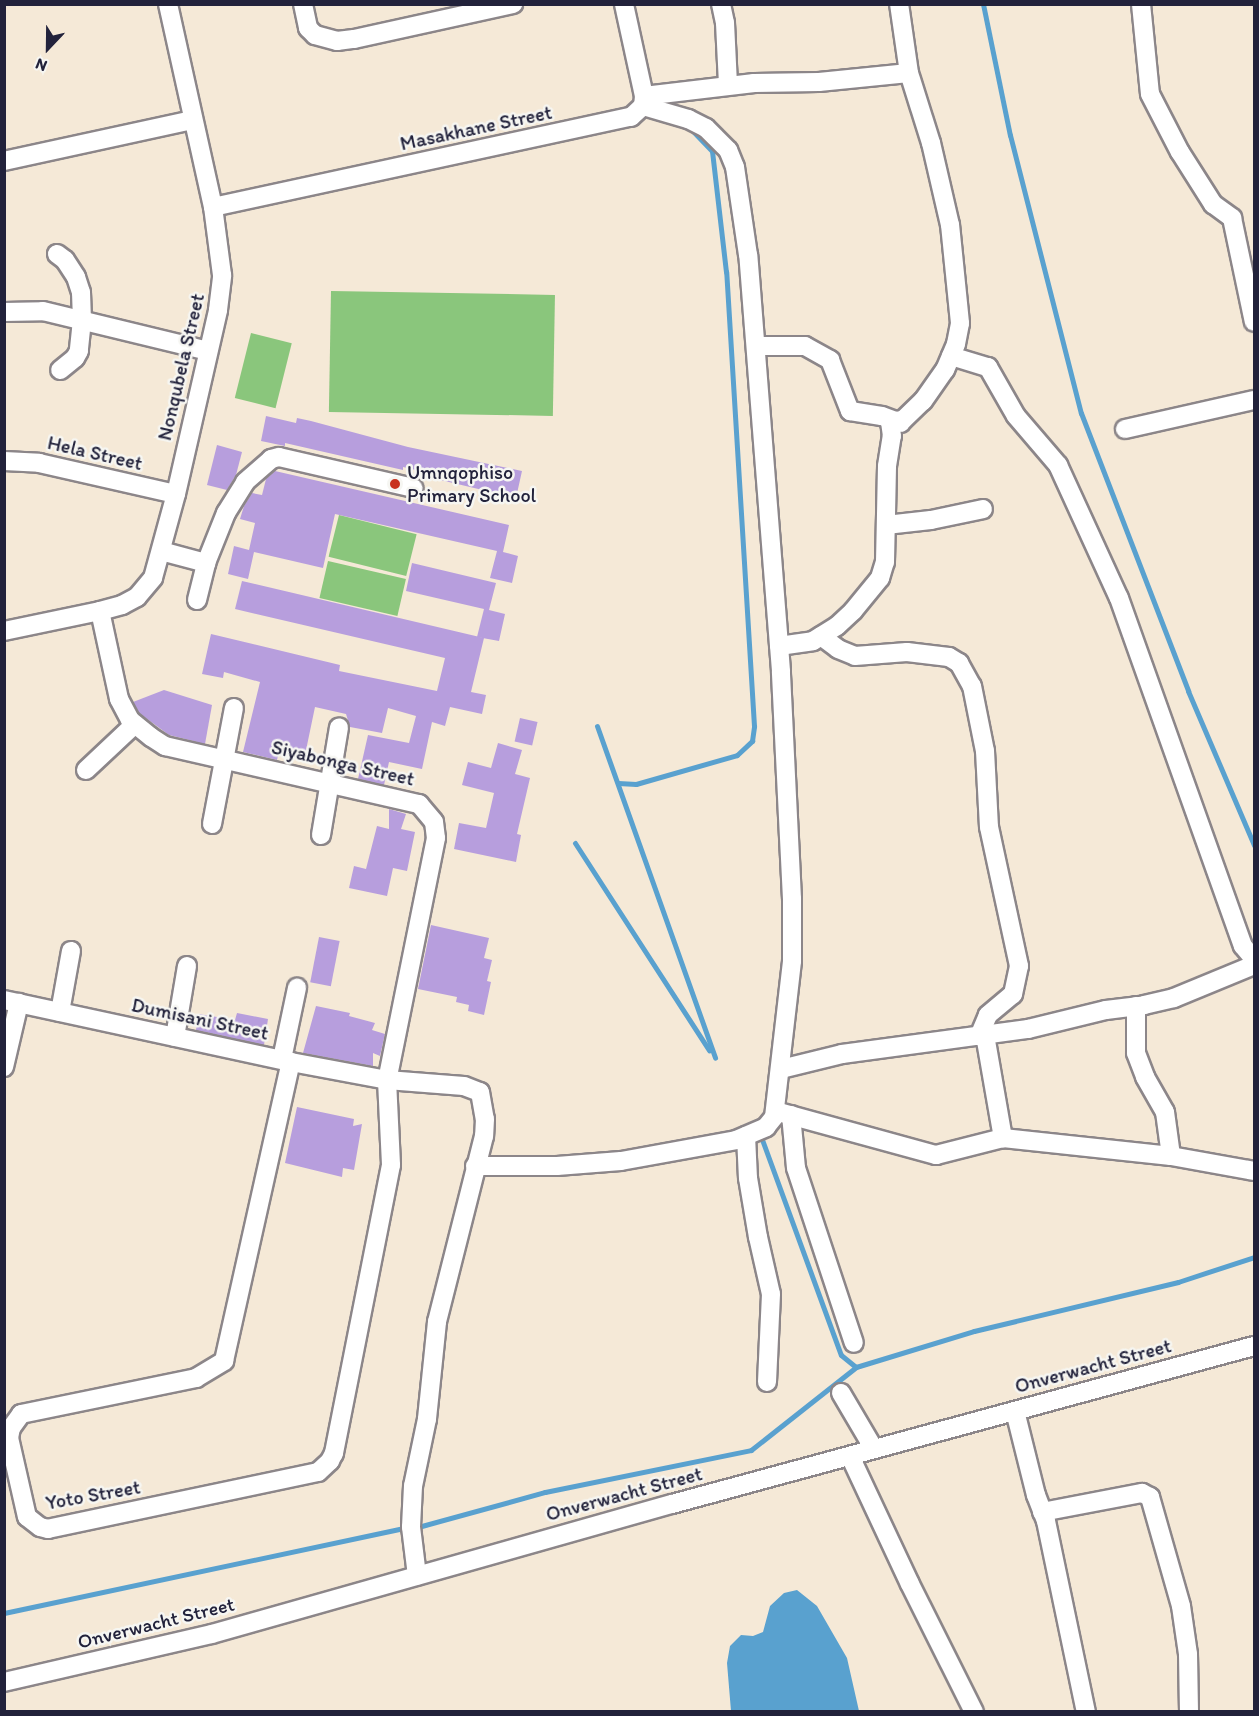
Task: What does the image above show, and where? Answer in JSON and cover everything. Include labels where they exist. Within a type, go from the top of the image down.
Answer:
[{"type":"street","name":"Nonqubela Street","points":[[4,631],[122,605],[146,590],[153,578],[176,494],[222,286],[213,207],[168,4]]},
{"type":"street","points":[[303,4],[308,28],[315,35],[337,41],[513,4]]},
{"type":"street","points":[[624,4],[644,101]]},
{"type":"street","points":[[721,4],[725,23],[728,85]]},
{"type":"street","points":[[779,646],[813,641],[821,636],[853,611],[880,578],[885,562],[887,466],[892,436],[890,422],[903,420],[923,401],[951,356],[960,323],[950,225],[931,143],[909,73],[899,4]]},
{"type":"street","points":[[1142,4],[1150,94],[1180,152],[1213,204],[1232,218],[1254,322]]},
{"type":"street","points":[[644,101],[728,85],[819,82],[909,73]]},
{"type":"street","points":[[644,101],[706,128],[728,150],[735,167],[748,255],[756,346],[779,646],[792,899],[792,961],[781,1069],[783,1113],[796,1168],[854,1343]]},
{"type":"street","name":"Masakhane Street","points":[[213,207],[631,117],[644,101]]},
{"type":"street","points":[[4,161],[192,120]]},
{"type":"street","points":[[57,254],[65,260],[76,277],[81,292],[82,320],[79,351],[75,358],[60,370]]},
{"type":"street","points":[[4,312],[34,310],[208,351]]},
{"type":"street","points":[[756,346],[805,346],[830,360],[850,411],[882,416],[898,422]]},
{"type":"street","points":[[951,356],[988,367],[1016,416],[1058,465],[1119,598],[1243,946],[1254,959]]},
{"type":"street","points":[[1125,429],[1254,400]]},
{"type":"street","points":[[197,600],[206,563],[226,513],[254,472],[271,459],[279,456],[413,488]]},
{"type":"street","name":"Hela Street","points":[[4,461],[39,463],[176,494]]},
{"type":"street","points":[[886,525],[931,520],[983,508]]},
{"type":"street","points":[[161,551],[206,563]]},
{"type":"street","name":"Siyabonga Street","points":[[100,611],[119,699],[135,724],[165,746],[419,804],[430,814],[436,828],[387,1080]]},
{"type":"street","points":[[821,636],[838,649],[855,656],[907,652],[950,657],[959,663],[972,686],[985,751],[989,827],[1019,966],[1013,994],[987,1015],[982,1036],[1004,1138]]},
{"type":"street","points":[[212,825],[234,708]]},
{"type":"street","points":[[86,770],[135,724]]},
{"type":"street","points":[[321,835],[339,727]]},
{"type":"street","points":[[60,1012],[71,951]]},
{"type":"street","points":[[175,1037],[187,966]]},
{"type":"street","points":[[781,1069],[842,1054],[982,1036],[1174,998],[1254,966]]},
{"type":"street","points":[[286,1061],[297,988]]},
{"type":"street","points":[[4,1067],[11,1002]]},
{"type":"street","name":"Dumisani Street","points":[[11,1002],[286,1061],[387,1080],[464,1086],[480,1092],[485,1119],[484,1136],[475,1166]]},
{"type":"street","points":[[1136,1006],[1136,1053],[1144,1077],[1165,1112],[1171,1156]]},
{"type":"street","name":"Yoto Street","points":[[286,1061],[224,1362],[196,1378],[21,1414],[11,1428],[9,1438],[27,1516],[40,1527],[48,1530],[318,1472],[325,1467],[334,1453],[390,1165],[387,1080]]},
{"type":"street","points":[[783,1113],[936,1155],[1004,1138],[1171,1156],[1254,1171]]},
{"type":"street","points":[[417,1576],[411,1527],[413,1486],[427,1419],[437,1322],[475,1166],[557,1166],[621,1161],[718,1144],[746,1136],[770,1124],[783,1113]]},
{"type":"street","points":[[746,1136],[752,1202],[771,1294],[767,1382]]},
{"type":"street","name":"Onverwacht Street","points":[[4,1682],[212,1634],[874,1449],[1254,1346]]},
{"type":"street","points":[[841,1394],[874,1449]]},
{"type":"street","points":[[1015,1411],[1042,1512],[1086,1712]]},
{"type":"street","points":[[850,1456],[974,1712]]},
{"type":"street","points":[[1042,1512],[1142,1493],[1150,1497],[1181,1606],[1188,1654],[1189,1712]]},
{"type":"green space","points":[[331,291],[555,295],[553,416],[329,412]]},
{"type":"green space","points":[[251,333],[292,343],[276,408],[235,398]]},
{"type":"green space","points":[[339,515],[417,534],[406,576],[329,557]]},
{"type":"green space","points":[[328,561],[406,579],[397,616],[319,598]]},
{"type":"water","points":[[797,1590],[817,1606],[847,1658],[859,1711],[731,1711],[727,1663],[730,1646],[741,1635],[753,1636],[763,1632],[770,1606],[784,1593]]},
{"type":"building","points":[[266,416],[296,423],[297,418],[311,421],[408,447],[522,471],[516,498],[432,478],[433,474],[403,467],[403,470],[285,443],[285,446],[261,441]]},
{"type":"building","points":[[217,445],[242,452],[236,475],[227,490],[207,485]]},
{"type":"building","points":[[275,471],[509,525],[503,552],[518,556],[512,583],[490,578],[497,551],[335,514],[323,568],[254,552],[248,579],[228,574],[234,546],[249,550],[255,523],[240,519],[244,506],[252,493],[262,495],[266,479]]},
{"type":"building","points":[[412,563],[496,583],[489,610],[505,614],[499,641],[477,637],[484,609],[406,591]]},
{"type":"building","points":[[242,581],[484,638],[471,692],[486,695],[482,714],[450,707],[445,726],[432,722],[422,769],[389,762],[384,785],[358,779],[368,735],[409,743],[416,716],[388,708],[382,733],[350,727],[346,714],[315,707],[305,755],[280,747],[277,760],[243,752],[260,682],[224,672],[223,678],[202,674],[211,634],[340,665],[339,671],[437,691],[445,658],[235,609]]},
{"type":"building","points":[[164,690],[212,705],[205,744],[169,735],[139,713],[133,702]]},
{"type":"building","points":[[520,718],[538,722],[532,745],[515,741]]},
{"type":"building","points":[[498,743],[522,750],[515,774],[530,778],[517,834],[521,835],[516,862],[454,849],[459,823],[486,828],[494,793],[462,785],[468,762],[491,768]]},
{"type":"building","points":[[389,809],[406,814],[401,829],[415,832],[407,871],[393,868],[387,896],[349,888],[354,866],[366,869],[377,826],[389,829]]},
{"type":"building","points":[[431,925],[489,938],[484,958],[492,960],[487,981],[491,982],[484,1015],[468,1011],[469,1005],[456,1002],[457,997],[418,989]]},
{"type":"building","points":[[319,937],[340,941],[331,986],[310,982]]},
{"type":"building","points":[[316,1006],[350,1013],[349,1016],[375,1023],[372,1030],[385,1034],[380,1056],[373,1053],[373,1066],[303,1053]]},
{"type":"building","points":[[237,1013],[268,1019],[264,1045],[196,1030],[199,1014],[235,1020]]},
{"type":"building","points":[[297,1107],[354,1119],[353,1126],[362,1124],[354,1170],[343,1168],[342,1177],[285,1163]]},
{"type":"waterway","points":[[983,4],[1010,135],[1081,413],[1188,691],[1254,845]]},
{"type":"waterway","points":[[618,783],[636,784],[737,755],[752,741],[754,726],[726,272],[712,151],[693,131]]},
{"type":"waterway","points":[[597,726],[715,1058]]},
{"type":"waterway","points":[[575,843],[709,1050]]},
{"type":"waterway","points":[[760,1134],[841,1355],[856,1367],[974,1331],[1178,1282],[1254,1257]]},
{"type":"waterway","points":[[418,1527],[545,1492],[751,1450],[856,1367]]},
{"type":"waterway","points":[[4,1613],[405,1528]]},
{"type":"place","name":"Umnqophiso Primary School","points":[[395,484]]}]
